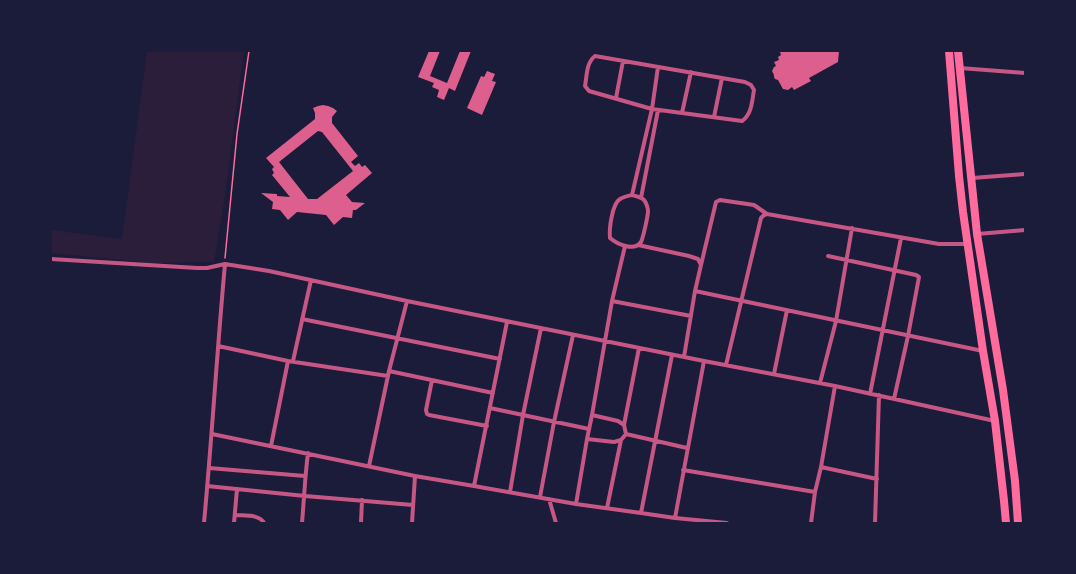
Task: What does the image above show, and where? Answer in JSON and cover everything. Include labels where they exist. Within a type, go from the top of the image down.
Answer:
[{"type":"highway","points":[[948,51],[959,176],[983,351],[995,421],[1006,523]]},
{"type":"highway","points":[[958,51],[977,234],[1003,390],[1015,481],[1018,523]]},
{"type":"street","points":[[595,56],[623,61],[745,82],[751,85],[754,90],[749,114],[747,118],[742,121],[658,110],[589,91],[587,89],[585,86],[591,59],[595,56]]},
{"type":"street","points":[[616,98],[623,61]]},
{"type":"street","points":[[632,195],[652,109],[658,67]]},
{"type":"street","points":[[960,68],[1025,73]]},
{"type":"street","points":[[682,113],[691,72]]},
{"type":"street","points":[[714,117],[722,78]]},
{"type":"street","points":[[641,198],[658,110]]},
{"type":"street","points":[[971,178],[1025,174]]},
{"type":"street","points":[[638,245],[642,240],[648,210],[645,200],[632,195],[621,198],[615,204],[609,230],[610,238],[616,243],[625,246],[638,245],[689,256],[698,259],[701,265]]},
{"type":"street","points":[[684,357],[695,291],[716,202],[720,200],[754,205],[767,214],[852,228],[901,238],[939,244],[968,244]]},
{"type":"street","points":[[726,365],[762,218],[767,214]]},
{"type":"street","points":[[820,384],[836,321],[852,228]]},
{"type":"street","points":[[977,234],[1025,230]]},
{"type":"street","points":[[870,394],[901,238]]},
{"type":"street","points":[[576,504],[612,301],[625,246]]},
{"type":"street","points":[[828,256],[916,275],[919,277],[894,399]]},
{"type":"street","points":[[51,259],[197,268],[207,268],[225,264],[269,271],[508,322],[880,395],[995,421]]},
{"type":"street","points":[[204,523],[225,264]]},
{"type":"street","points":[[271,446],[290,361],[311,280]]},
{"type":"street","points":[[695,291],[983,351]]},
{"type":"street","points":[[369,466],[389,371],[407,301]]},
{"type":"street","points":[[612,301],[691,316]]},
{"type":"street","points":[[774,374],[787,310]]},
{"type":"street","points":[[302,319],[500,358]]},
{"type":"street","points":[[474,486],[508,322]]},
{"type":"street","points":[[510,492],[523,415],[542,328]]},
{"type":"street","points":[[540,497],[554,422],[573,335]]},
{"type":"street","points":[[218,346],[290,361],[388,376]]},
{"type":"street","points":[[626,434],[624,425],[639,348]]},
{"type":"street","points":[[641,513],[672,354]]},
{"type":"street","points":[[674,518],[704,361]]},
{"type":"street","points":[[389,371],[493,393]]},
{"type":"street","points":[[432,380],[426,410],[427,414],[487,426]]},
{"type":"street","points":[[811,523],[815,492],[821,467],[835,386]]},
{"type":"street","points":[[875,523],[880,395]]},
{"type":"street","points":[[490,408],[589,429]]},
{"type":"street","points":[[592,415],[618,421],[624,425]]},
{"type":"street","points":[[212,434],[415,476],[576,504],[674,518],[727,523]]},
{"type":"street","points":[[626,434],[687,448]]},
{"type":"street","points":[[607,508],[621,440],[626,434]]},
{"type":"street","points":[[587,439],[614,442],[621,440]]},
{"type":"street","points":[[302,523],[308,453]]},
{"type":"street","points":[[821,467],[877,479]]},
{"type":"street","points":[[209,468],[305,476]]},
{"type":"street","points":[[683,470],[815,492]]},
{"type":"street","points":[[412,523],[415,476]]},
{"type":"street","points":[[207,486],[413,505]]},
{"type":"street","points":[[234,523],[237,489]]},
{"type":"street","points":[[549,499],[556,523]]},
{"type":"street","points":[[361,523],[362,500]]},
{"type":"street","points":[[235,515],[258,517],[264,521],[264,523]]},
{"type":"path","points":[[225,264],[237,134],[249,51]]},
{"type":"shaded area","points":[[147,51],[244,51],[224,203],[214,262],[151,263],[51,253],[51,230],[122,239]]},
{"type":"building","points":[[429,51],[440,51],[430,76],[447,83],[460,51],[471,51],[455,91],[449,88],[444,100],[437,97],[439,90],[432,87],[434,83],[418,77]]},
{"type":"building","points":[[781,51],[839,51],[838,62],[809,78],[811,81],[794,90],[792,87],[788,90],[783,89],[778,80],[775,79],[772,71],[776,66],[774,62],[779,60],[778,57],[781,55]]},
{"type":"building","points":[[487,71],[495,74],[492,81],[496,82],[482,115],[467,108],[481,76],[484,77]]},
{"type":"building","points":[[318,106],[328,106],[337,111],[332,117],[332,123],[358,156],[351,162],[355,166],[359,163],[362,167],[365,165],[372,173],[346,195],[352,202],[365,203],[356,210],[353,210],[352,218],[343,217],[334,225],[326,215],[297,212],[288,220],[280,210],[272,209],[273,202],[261,193],[290,197],[272,175],[274,173],[272,169],[274,167],[266,158],[315,119],[313,108]],"holes":[[[318,131],[322,132],[353,171],[317,199],[308,199],[279,162]]]}]
